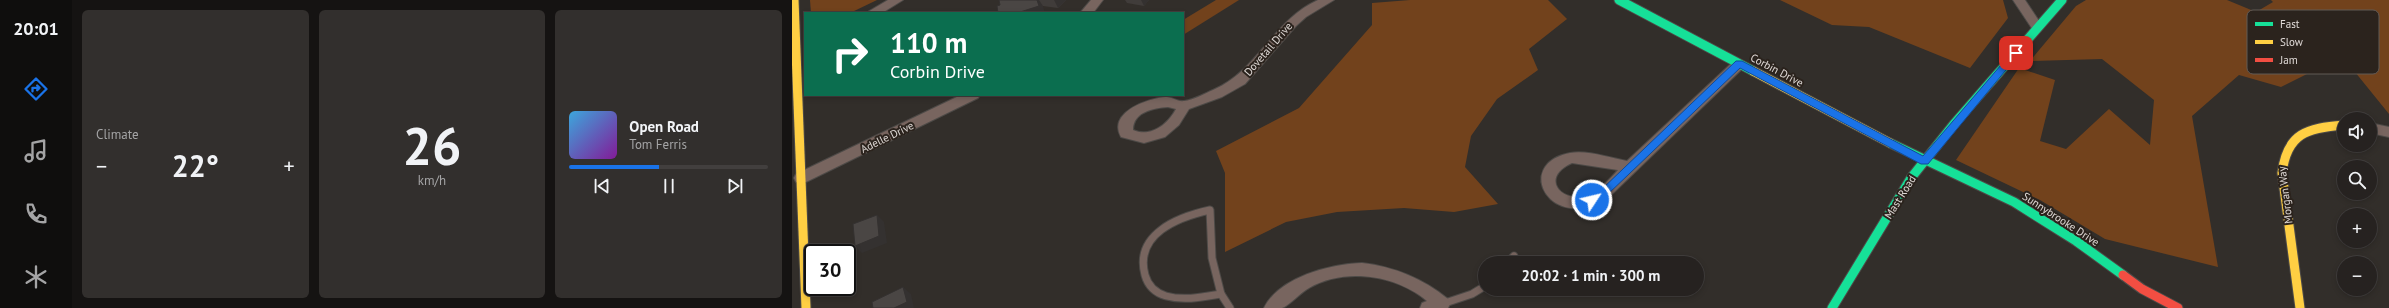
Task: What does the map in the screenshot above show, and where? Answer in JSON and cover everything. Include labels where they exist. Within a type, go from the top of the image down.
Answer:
[{"type":"street","points":[[794,0],[800,43],[801,178],[806,308]]},
{"type":"street","points":[[874,12],[897,0]]},
{"type":"street","points":[[1089,12],[1097,0]]},
{"type":"street","name":"Dovetail Drive","points":[[1184,106],[1221,92],[1246,76],[1290,22],[1308,9],[1328,0]]},
{"type":"street","name":"Corbin Drive","points":[[1619,0],[1924,161]]},
{"type":"street","points":[[2019,0],[2036,27]]},
{"type":"street","name":"Mast Road","points":[[1832,308],[1911,178],[2036,27],[2062,0]]},
{"type":"street","points":[[1630,167],[1590,159],[1571,158],[1559,161],[1552,169],[1547,179],[1548,190],[1555,198],[1566,203],[1579,204],[1592,200],[1604,192],[1739,64]]},
{"type":"street","name":"Adelle Drive","points":[[801,178],[971,96]]},
{"type":"street","name":"Morgan Way","points":[[2300,308],[2282,173],[2284,152],[2296,136],[2306,131],[2318,127],[2337,126]]},
{"type":"street","points":[[2377,129],[2389,132]]},
{"type":"street","name":"Sunnybrooke Drive","points":[[1924,161],[2014,202],[2076,241],[2142,289],[2178,308]]},
{"type":"street","points":[[1272,308],[1307,281],[1328,273],[1368,269],[1390,273],[1427,290],[1435,306]]},
{"type":"lane","points":[[1222,294],[1191,298],[1159,293],[1150,286],[1145,276],[1144,258],[1147,245],[1157,234],[1182,216],[1210,210],[1212,258],[1222,294],[1230,308]]},
{"type":"lane","points":[[1435,306],[1472,294],[1478,290]]},
{"type":"shaded area","points":[[810,0],[877,0],[852,12],[811,12]]},
{"type":"shaded area","points":[[1216,0],[1239,0],[1184,34],[1184,19]]},
{"type":"shaded area","points":[[1410,0],[1548,0],[1567,19],[1529,49],[1538,70],[1497,99],[1471,136],[1465,167],[1498,204],[1454,212],[1404,208],[1337,212],[1286,222],[1225,252],[1225,173],[1216,151],[1299,108],[1372,25],[1372,3]]},
{"type":"shaded area","points":[[1780,0],[2003,0],[2008,18],[1970,68],[1869,27],[1832,25]]},
{"type":"shaded area","points":[[2086,0],[2227,0],[2251,10],[2247,10],[2247,74],[2307,74],[2281,87],[2239,75],[2192,116],[2218,267],[2105,239],[2040,200],[1956,160],[2019,68],[2055,80],[2040,141],[2066,149],[2109,109],[2150,145],[2154,100],[2102,59],[2030,61],[2076,6]]},
{"type":"shaded area","points":[[2271,0],[2389,0],[2389,114],[2357,74],[2379,74],[2379,10],[2259,10],[2273,2]]},
{"type":"building","points":[[999,0],[1037,0],[1039,6],[1020,12],[998,12],[997,6],[1000,5]]},
{"type":"building","points":[[877,215],[879,236],[856,246],[853,224]]},
{"type":"building","points":[[903,287],[907,302],[894,308],[873,308],[872,302]]},
{"type":"traffic: fast","points":[[1619,0],[1753,71]]},
{"type":"traffic: fast","points":[[1832,308],[1911,178],[1954,124],[2062,0]]},
{"type":"traffic: fast","points":[[1890,143],[2014,202],[2076,241],[2123,275]]},
{"type":"traffic: slow","points":[[794,0],[806,308]]},
{"type":"traffic: slow","points":[[1753,71],[1890,143]]},
{"type":"traffic: slow","points":[[2300,308],[2282,173],[2284,160],[2287,149],[2300,135],[2319,128],[2337,126]]},
{"type":"traffic: jam","points":[[2123,275],[2142,289],[2178,308]]},
{"type":"route","points":[[1592,200],[1604,192],[1739,64],[1924,161],[2016,53]]}]
